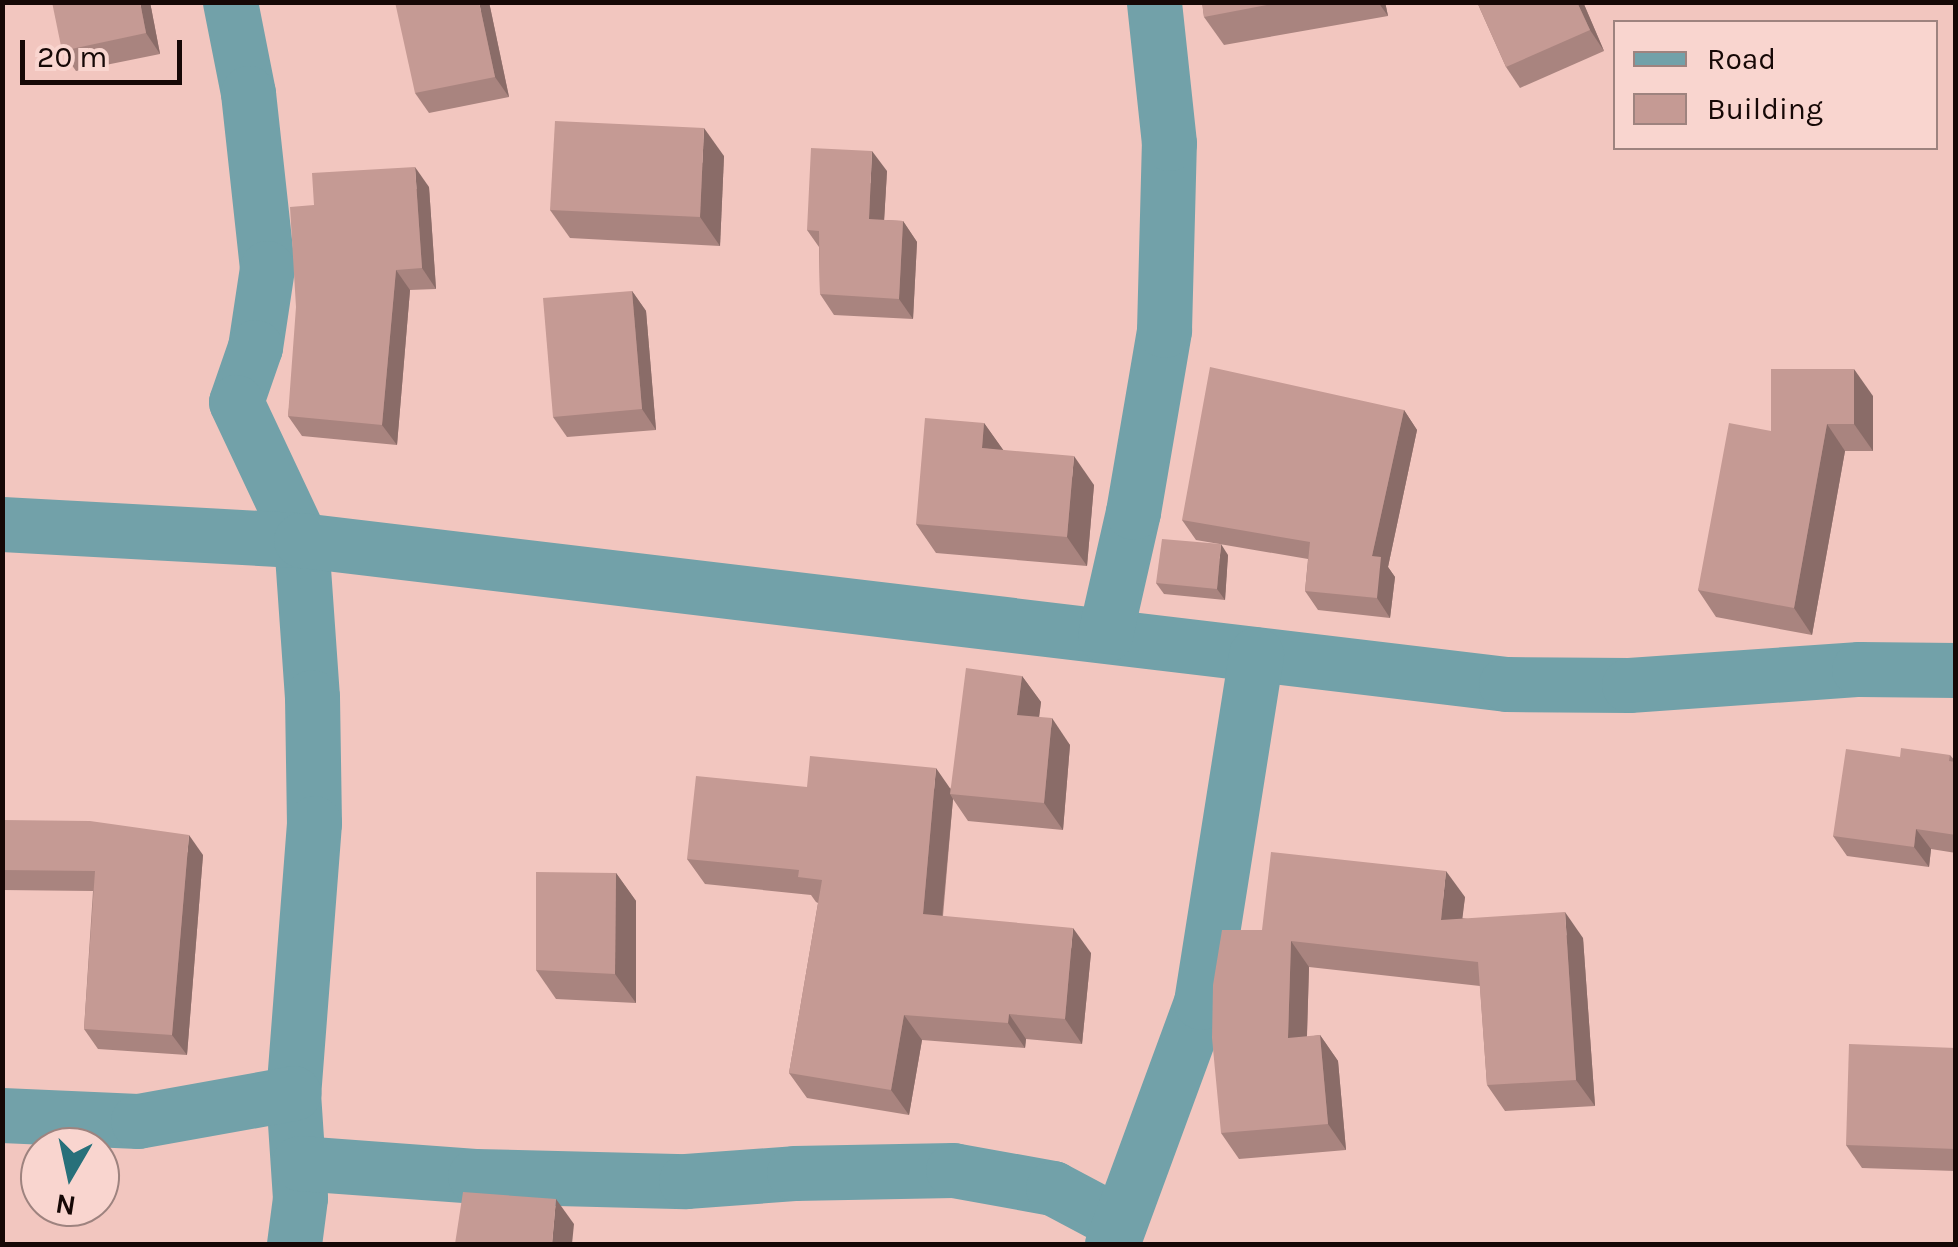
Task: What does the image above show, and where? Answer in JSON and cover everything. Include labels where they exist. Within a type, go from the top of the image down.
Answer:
[{"type":"street","points":[[230,2],[248,93],[267,268],[255,347],[236,402],[301,540],[312,696],[314,823],[293,1093],[299,1163],[294,1244]]},
{"type":"street","points":[[1105,635],[1133,512],[1164,330],[1169,144],[1154,2]]},
{"type":"street","points":[[2,524],[301,540],[1506,684],[1629,684],[1860,669],[1956,670]]},
{"type":"street","points":[[299,1163],[475,1176],[686,1181],[794,1173],[953,1170],[1054,1188],[1115,1233],[1200,1002],[1256,654]]},
{"type":"street","points":[[2,1115],[138,1121],[293,1093]]},
{"type":"building","points":[[52,2],[140,2],[146,33],[62,51]]},
{"type":"building","points":[[395,2],[479,2],[495,77],[415,93]]},
{"type":"building","points":[[1202,2],[1282,2],[1204,17]]},
{"type":"building","points":[[1477,2],[1577,2],[1590,30],[1506,67]]},
{"type":"building","points":[[555,121],[704,128],[700,217],[550,210]]},
{"type":"building","points":[[811,148],[872,151],[869,219],[903,221],[899,299],[820,294],[819,231],[807,230]]},
{"type":"building","points":[[415,167],[422,268],[396,270],[382,425],[288,416],[296,307],[290,207],[314,205],[312,173]]},
{"type":"building","points":[[632,291],[642,409],[553,417],[543,298]]},
{"type":"building","points":[[1210,367],[1404,410],[1372,556],[1381,557],[1377,598],[1305,591],[1310,542],[1182,520]]},
{"type":"building","points":[[1771,369],[1854,369],[1854,424],[1827,424],[1794,608],[1698,590],[1729,423],[1771,431]]},
{"type":"building","points":[[925,418],[984,423],[982,448],[1074,456],[1067,537],[916,524]]},
{"type":"building","points":[[1162,539],[1221,544],[1217,589],[1156,583]]},
{"type":"building","points":[[966,668],[1022,676],[1017,715],[1052,718],[1044,803],[950,794]]},
{"type":"building","points":[[1901,748],[1950,755],[1949,761],[1956,762],[1956,835],[1916,829],[1914,847],[1833,836],[1846,749],[1900,757]]},
{"type":"building","points":[[810,756],[936,768],[923,914],[1073,928],[1065,1019],[1009,1014],[1008,1023],[904,1015],[891,1090],[789,1073],[822,880],[798,877],[799,870],[687,859],[696,776],[807,787]]},
{"type":"building","points":[[2,820],[90,821],[189,835],[172,1035],[84,1029],[95,871],[2,870]]},
{"type":"building","points":[[1271,852],[1446,871],[1441,920],[1565,912],[1576,1080],[1487,1085],[1478,962],[1291,941],[1288,1038],[1320,1035],[1328,1124],[1221,1133],[1212,1038],[1213,985],[1222,930],[1262,930]]},
{"type":"building","points":[[536,872],[616,873],[615,974],[536,970]]},
{"type":"building","points":[[1849,1044],[1956,1048],[1956,1149],[1846,1145]]},
{"type":"building","points":[[463,1192],[556,1199],[552,1244],[455,1244]]}]
